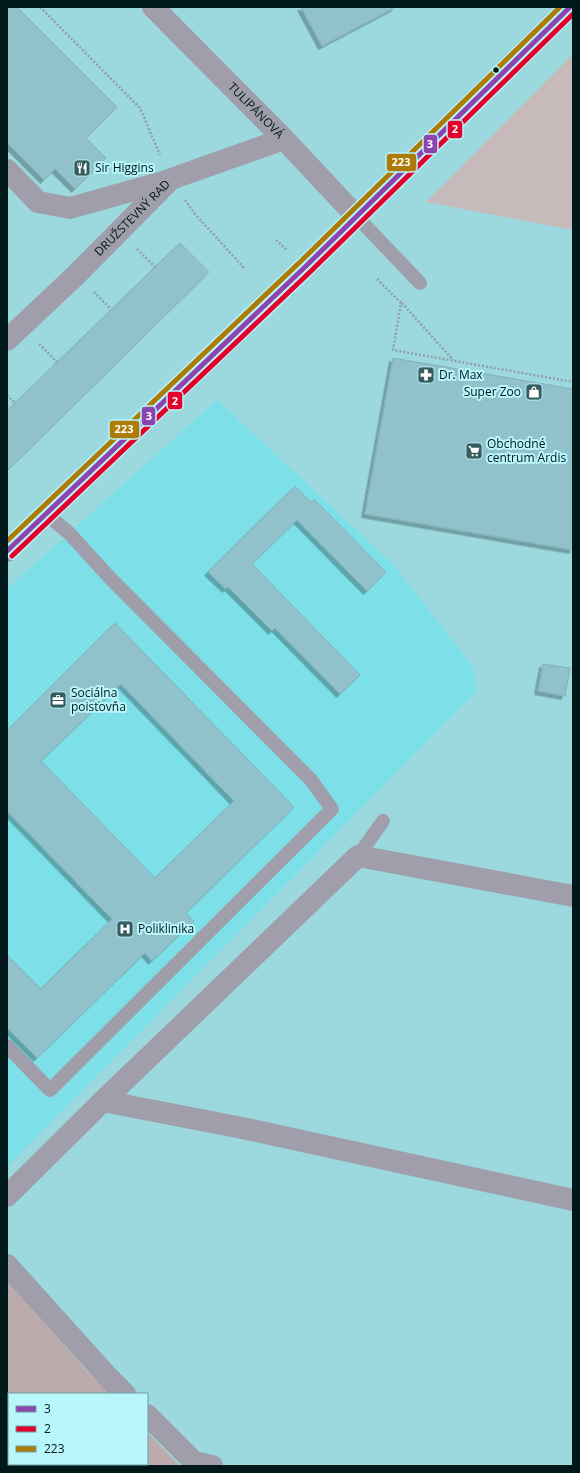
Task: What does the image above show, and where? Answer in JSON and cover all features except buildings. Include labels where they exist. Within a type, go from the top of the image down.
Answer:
[{"type":"main road","points":[[7,551],[130,436],[357,217],[570,7]]},
{"type":"street","name":"TULIPÁNOVÁ","points":[[153,7],[284,138],[357,217]]},
{"type":"street","name":"DRUŽSTEVNÝ RAD","points":[[7,340],[82,270],[171,179],[284,138]]},
{"type":"street","points":[[7,170],[38,202],[70,208],[171,179]]},
{"type":"street","points":[[7,1196],[103,1101],[358,856],[573,896]]},
{"type":"street","points":[[103,1101],[242,1128],[573,1200]]},
{"type":"street","points":[[7,1265],[124,1393]]},
{"type":"street","points":[[148,1416],[194,1462],[212,1466]]},
{"type":"lane","points":[[357,217],[420,283]]},
{"type":"lane","points":[[7,1046],[50,1090],[332,809],[311,780],[110,578],[69,533],[46,514]]},
{"type":"lane","points":[[358,856],[383,820]]},
{"type":"path","points":[[40,7],[140,108],[171,179],[194,213],[244,268]]},
{"type":"path","points":[[276,240],[290,253]]},
{"type":"path","points":[[377,279],[453,360]]},
{"type":"path","points":[[401,303],[393,350],[573,382]]},
{"type":"path","points":[[7,395],[15,403]]},
{"type":"shaded area","points":[[573,54],[573,230],[426,202]]},
{"type":"shaded area","name":"Poliklinika","points":[[217,400],[394,565],[473,667],[477,691],[7,1167],[7,589]]},
{"type":"shaded area","points":[[7,1281],[86,1370],[109,1393],[8,1393],[8,1465],[148,1465],[148,1433],[180,1466],[7,1466]]},
{"type":"transit line","name":"223","points":[[7,541],[300,262],[560,7]]},
{"type":"transit line","name":"3","points":[[7,551],[305,267],[570,7]]},
{"type":"transit line","name":"2","points":[[12,556],[310,272],[573,14]]},
{"type":"place","name":"Sir Higgins","points":[[82,168]]},
{"type":"place","name":"Dr. Max","points":[[426,375]]},
{"type":"place","name":"Super Zoo","points":[[534,392]]},
{"type":"place","name":"Obchodné centrum Ardis","points":[[474,451]]},
{"type":"place","name":"Sociálna poisťovňa","points":[[58,700]]},
{"type":"place","name":"Poliklinika","points":[[125,929]]}]
